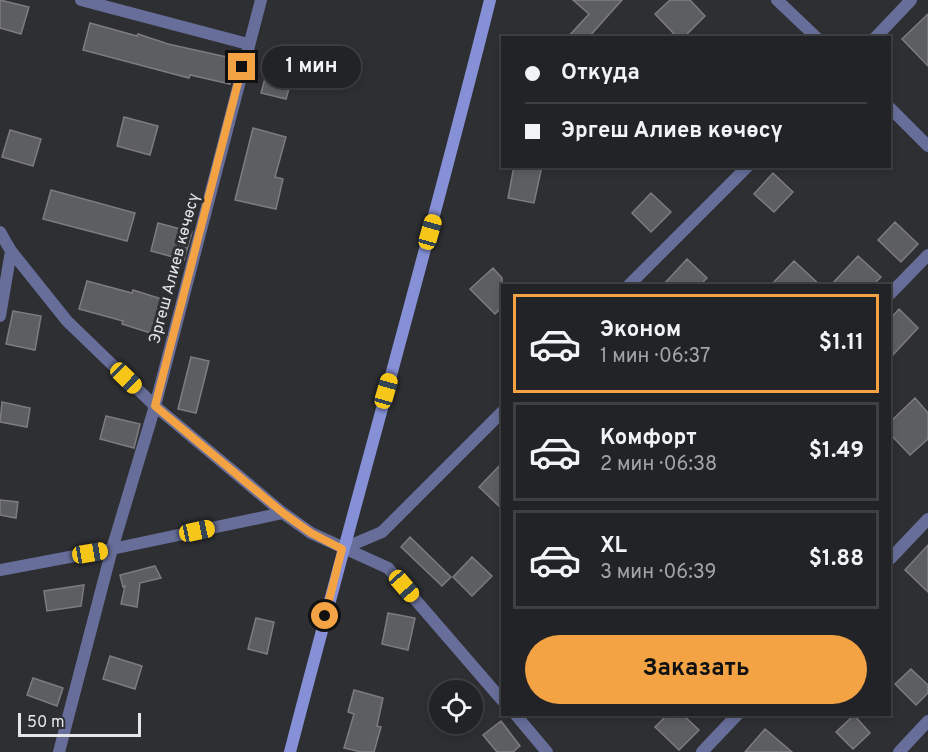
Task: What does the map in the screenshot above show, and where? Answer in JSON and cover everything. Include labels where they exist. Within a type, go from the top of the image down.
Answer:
[{"type":"main road","points":[[290,752],[342,549],[443,187],[490,0]]},
{"type":"street","points":[[81,0],[248,44]]},
{"type":"street","name":"Эргеш Алиев көчөсү","points":[[59,752],[112,549],[155,406],[261,0]]},
{"type":"street","points":[[777,0],[815,36]]},
{"type":"street","points":[[877,36],[911,0]]},
{"type":"street","points":[[891,109],[928,146]]},
{"type":"street","points":[[630,284],[745,168]]},
{"type":"street","points":[[0,232],[11,251],[67,321],[155,406],[283,513],[311,533],[388,568],[501,693]]},
{"type":"street","points":[[0,316],[11,251]]},
{"type":"street","points":[[891,293],[928,255]]},
{"type":"street","points":[[342,549],[382,532],[501,413]]},
{"type":"street","points":[[0,570],[283,513]]},
{"type":"street","points":[[891,558],[928,519]]},
{"type":"street","points":[[517,716],[547,752]]},
{"type":"street","points":[[702,752],[736,716]]},
{"type":"street","points":[[899,752],[928,721]]},
{"type":"building","points":[[0,0],[29,7],[21,34],[0,28]]},
{"type":"building","points":[[573,0],[622,0],[590,36],[569,36],[589,14]]},
{"type":"building","points":[[670,0],[690,0],[705,16],[685,36],[676,36],[655,14]]},
{"type":"building","points":[[928,14],[928,66],[902,39]]},
{"type":"building","points":[[90,23],[236,59],[230,84],[190,75],[189,78],[83,50]]},
{"type":"building","points":[[267,71],[292,78],[286,99],[261,93]]},
{"type":"building","points":[[124,117],[158,126],[150,155],[117,146]]},
{"type":"building","points":[[253,128],[286,137],[275,177],[283,179],[276,209],[235,200]]},
{"type":"building","points":[[10,130],[41,139],[33,166],[2,157]]},
{"type":"building","points":[[514,168],[542,168],[534,203],[508,198]]},
{"type":"building","points":[[773,173],[793,192],[774,212],[754,194]]},
{"type":"building","points":[[51,190],[135,213],[127,241],[43,219]]},
{"type":"building","points":[[651,193],[671,212],[651,232],[632,213]]},
{"type":"building","points":[[895,222],[918,244],[901,262],[878,240]]},
{"type":"building","points":[[158,223],[192,232],[184,260],[151,251]]},
{"type":"building","points":[[858,256],[881,277],[874,284],[832,284]]},
{"type":"building","points":[[687,259],[707,278],[701,284],[664,284]]},
{"type":"building","points":[[794,261],[819,284],[772,284]]},
{"type":"building","points":[[493,268],[502,278],[501,308],[495,314],[470,289]]},
{"type":"building","points":[[87,281],[132,293],[133,290],[168,301],[157,335],[122,324],[123,321],[79,309]]},
{"type":"building","points":[[899,309],[918,328],[891,357],[891,318]]},
{"type":"building","points":[[13,311],[41,316],[35,350],[6,344]]},
{"type":"building","points":[[191,357],[209,361],[196,413],[178,409]]},
{"type":"building","points":[[915,398],[928,413],[928,439],[910,455],[891,435],[891,421]]},
{"type":"building","points":[[2,402],[30,408],[27,427],[0,422]]},
{"type":"building","points":[[106,416],[140,424],[134,448],[100,439]]},
{"type":"building","points":[[501,464],[501,508],[479,487]]},
{"type":"building","points":[[0,500],[18,502],[16,518],[0,515]]},
{"type":"building","points":[[410,537],[451,577],[442,586],[401,547]]},
{"type":"building","points":[[928,545],[928,592],[905,570]]},
{"type":"building","points":[[472,557],[492,576],[472,596],[453,577]]},
{"type":"building","points":[[155,566],[161,578],[140,583],[137,607],[121,604],[125,586],[123,587],[120,575]]},
{"type":"building","points":[[84,585],[81,606],[47,611],[44,591]]},
{"type":"building","points":[[388,613],[415,618],[408,650],[382,644]]},
{"type":"building","points":[[256,618],[274,622],[267,654],[248,649]]},
{"type":"building","points":[[110,656],[142,666],[135,689],[103,679]]},
{"type":"building","points":[[911,669],[928,685],[928,693],[916,705],[895,684]]},
{"type":"building","points":[[33,678],[63,688],[57,706],[27,695]]},
{"type":"building","points":[[354,690],[383,698],[377,726],[381,727],[374,752],[344,748],[354,714],[348,712]]},
{"type":"building","points":[[666,716],[684,716],[699,730],[679,750],[655,727]]},
{"type":"building","points":[[855,716],[870,733],[853,749],[836,732]]},
{"type":"building","points":[[501,721],[520,746],[513,752],[497,752],[483,735]]},
{"type":"building","points":[[765,729],[792,752],[745,752]]},
{"type":"route","points":[[242,67],[155,406],[283,513],[311,533],[342,549],[325,616]]}]
